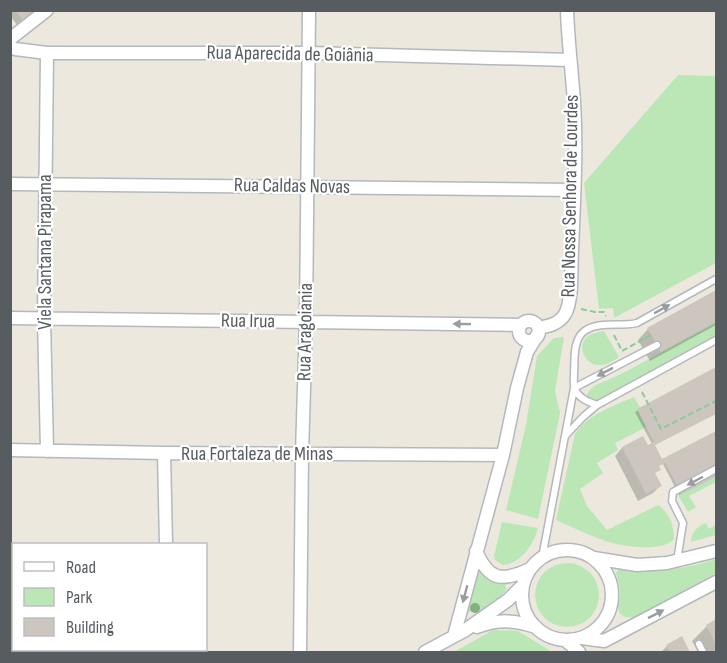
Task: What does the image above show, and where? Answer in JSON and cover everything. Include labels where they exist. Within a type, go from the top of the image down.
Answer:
[{"type":"street","points":[[10,39],[47,10]]},
{"type":"street","name":"Rua Aragoiania","points":[[300,652],[309,10]]},
{"type":"street","name":"Rua Nossa Senhora de Lourdes","points":[[538,331],[554,325],[563,318],[568,308],[571,283],[574,103],[567,10]]},
{"type":"street","name":"Rua Aparecida de Goiânia","points":[[10,47],[47,54],[308,53],[570,60]]},
{"type":"street","name":"Viela Santana Pirapama","points":[[47,54],[44,319],[47,450]]},
{"type":"street","name":"Rua Caldas Novas","points":[[10,184],[574,190]]},
{"type":"street","name":"Rua Irua","points":[[10,318],[306,321],[520,330],[522,337],[527,340],[534,339],[538,331]]},
{"type":"street","points":[[517,388],[520,330]]},
{"type":"street","points":[[459,634],[476,551],[503,455],[517,388],[527,352],[538,331]]},
{"type":"street","name":"Rua Fortaleza de Minas","points":[[10,450],[503,455]]},
{"type":"street","points":[[164,453],[166,543]]},
{"type":"street","points":[[476,551],[487,571],[495,576],[518,575],[530,569],[542,558],[567,549],[593,558],[604,568],[611,582],[613,596],[602,624],[582,638]]},
{"type":"street","points":[[593,558],[638,565],[667,563],[717,551]]},
{"type":"street","points":[[530,569],[523,585],[522,600],[527,615],[536,627]]},
{"type":"street","points":[[605,647],[717,582]]},
{"type":"street","points":[[425,652],[459,634],[508,600],[523,585]]},
{"type":"street","points":[[459,634],[494,622],[516,621],[536,627],[549,636],[565,640],[582,638],[605,647]]},
{"type":"street","points":[[602,624],[605,647]]},
{"type":"street","points":[[565,640],[579,652]]},
{"type":"lane","points":[[542,558],[566,435],[574,388],[575,349],[580,335],[584,331],[601,326],[637,323],[717,279]]},
{"type":"lane","points":[[566,435],[597,405],[717,340]]},
{"type":"lane","points":[[574,388],[657,345]]},
{"type":"lane","points":[[574,388],[584,400],[597,405]]},
{"type":"lane","points":[[677,561],[683,523],[672,501],[673,492],[717,469]]},
{"type":"lane","points":[[699,644],[703,652]]},
{"type":"path","points":[[622,351],[651,335]]},
{"type":"path","points":[[642,392],[661,429],[717,401]]},
{"type":"green space","points":[[678,75],[716,76],[716,263],[614,318],[613,308],[599,309],[584,183]]},
{"type":"green space","points":[[716,323],[716,336],[599,400],[586,398],[594,386]]},
{"type":"green space","points":[[604,331],[619,357],[606,364],[595,365],[586,359],[582,349],[583,344],[590,335]]},
{"type":"green space","points":[[564,337],[555,391],[560,413],[538,519],[506,510],[526,425],[537,356],[554,338]]},
{"type":"green space","points":[[634,397],[650,425],[615,443],[618,450],[597,463],[603,473],[580,489],[587,506],[607,530],[658,505],[668,516],[674,534],[674,539],[660,546],[641,547],[612,543],[556,520],[575,434],[594,416]]},
{"type":"green space","points":[[716,477],[716,482],[689,496],[696,507],[688,512],[678,495]]},
{"type":"green space","points":[[502,522],[538,528],[533,541],[521,557],[503,565],[495,560],[494,556]]},
{"type":"green space","points":[[706,523],[709,529],[716,525],[716,535],[691,542],[695,530]]},
{"type":"green space","points":[[716,559],[716,573],[639,615],[628,617],[620,613],[618,606],[620,590],[616,573],[619,569],[669,570]]},
{"type":"green space","points":[[567,563],[585,569],[593,577],[599,595],[593,613],[585,621],[567,627],[549,621],[541,613],[535,595],[541,577],[549,569]]},
{"type":"green space","points":[[478,568],[490,578],[505,582],[506,590],[489,607],[466,612]]},
{"type":"green space","points":[[493,630],[518,631],[552,652],[454,652]]},
{"type":"building","points":[[15,10],[39,10],[24,22]]},
{"type":"building","points":[[716,290],[716,322],[661,352],[647,328]]},
{"type":"building","points":[[716,367],[716,414],[655,445],[662,459],[716,431],[716,477],[682,494],[665,463],[659,466],[661,470],[655,473],[662,486],[646,494],[622,447],[643,436],[648,445],[654,442],[637,409]]},
{"type":"building","points":[[716,619],[716,645],[706,625]]},
{"type":"building","points":[[682,636],[690,652],[670,652],[666,645]]}]
